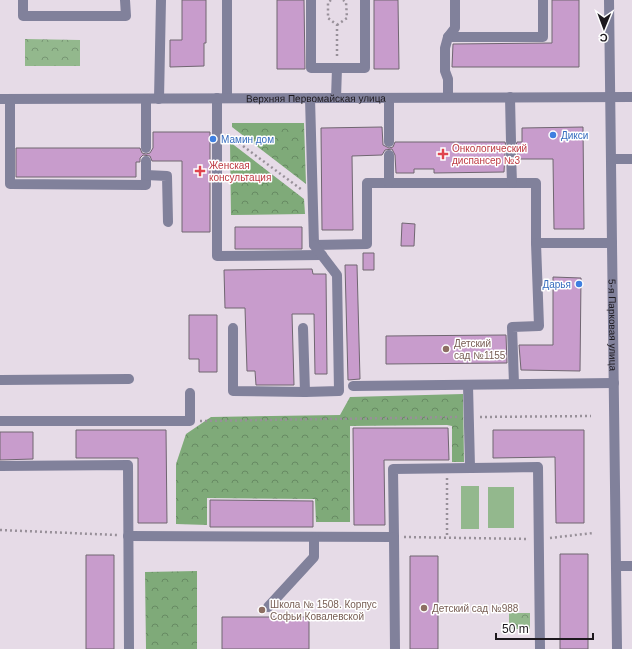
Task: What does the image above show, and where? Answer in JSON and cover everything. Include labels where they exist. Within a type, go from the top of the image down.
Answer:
[{"type":"street","points":[[23,0],[23,16],[126,16],[125,0]]},
{"type":"street","points":[[158,99],[161,0]]},
{"type":"street","points":[[227,0],[222,98],[217,126],[217,256],[322,255]]},
{"type":"street","points":[[311,0],[311,68],[365,68],[365,0]]},
{"type":"street","points":[[448,98],[448,79],[445,71],[445,48],[448,37],[455,28],[455,0]]},
{"type":"street","points":[[448,37],[543,37],[543,0]]},
{"type":"street","name":"5-я Парковая улица","points":[[609,0],[617,649]]},
{"type":"street","points":[[336,98],[337,68]]},
{"type":"street","points":[[510,97],[511,142]]},
{"type":"street","name":"Верхняя Первомайская улица","points":[[0,99],[632,97]]},
{"type":"street","points":[[233,328],[233,391],[340,391],[337,275],[314,245],[310,98]]},
{"type":"street","points":[[389,98],[389,142]]},
{"type":"street","points":[[10,99],[10,184],[146,185],[146,161]]},
{"type":"street","points":[[146,99],[146,148]]},
{"type":"street","points":[[511,154],[512,183]]},
{"type":"street","points":[[389,156],[389,183]]},
{"type":"street","points":[[611,159],[632,159]]},
{"type":"street","points":[[146,175],[167,176],[168,222]]},
{"type":"street","points":[[314,245],[367,244],[366,183],[536,183],[536,243],[539,326],[512,327],[514,384]]},
{"type":"street","points":[[536,243],[612,243]]},
{"type":"street","points":[[303,328],[305,392]]},
{"type":"street","points":[[0,380],[129,379]]},
{"type":"street","points":[[353,386],[614,383]]},
{"type":"street","points":[[468,385],[470,467]]},
{"type":"street","points":[[0,421],[190,421],[190,393]]},
{"type":"street","points":[[0,466],[128,465],[130,649]]},
{"type":"street","points":[[395,649],[393,469],[538,467],[540,649]]},
{"type":"street","points":[[128,536],[394,537]]},
{"type":"street","points":[[268,607],[314,558],[314,537]]},
{"type":"street","points":[[616,566],[632,566]]},
{"type":"path","points":[[331,0],[328,2],[328,18],[337,25]]},
{"type":"path","points":[[337,25],[347,18],[346,2],[343,0]]},
{"type":"path","points":[[337,25],[337,68]]},
{"type":"path","points":[[217,126],[312,197]]},
{"type":"path","points":[[190,421],[591,416]]},
{"type":"path","points":[[447,468],[447,538]]},
{"type":"path","points":[[0,530],[128,536]]},
{"type":"path","points":[[394,537],[539,539],[593,533]]},
{"type":"green space","points":[[25,39],[80,40],[80,66],[25,66]]},
{"type":"green space","points":[[232,123],[304,123],[306,184],[232,127]]},
{"type":"green space","points":[[230,142],[304,199],[305,214],[231,215]]},
{"type":"green space","points":[[463,394],[464,462],[452,462],[452,426],[350,426],[350,522],[316,522],[315,499],[207,498],[207,525],[176,524],[176,464],[186,434],[211,417],[340,415],[350,397]]},
{"type":"green space","points":[[461,486],[479,486],[479,529],[461,529]]},
{"type":"green space","points":[[488,487],[514,487],[514,528],[488,528]]},
{"type":"green space","points":[[197,571],[197,649],[146,649],[145,572]]},
{"type":"green space","points":[[509,613],[530,613],[530,629],[509,629]]},
{"type":"building","points":[[182,0],[206,0],[206,43],[204,43],[204,66],[170,67],[170,40],[182,40]]},
{"type":"building","points":[[277,0],[304,0],[305,69],[277,69]]},
{"type":"building","points":[[374,0],[398,0],[399,69],[374,69]]},
{"type":"building","points":[[552,0],[579,0],[579,67],[452,67],[453,44],[552,43]]},
{"type":"building","points":[[382,127],[383,145],[389,148],[393,147],[395,142],[505,142],[506,146],[509,148],[505,151],[504,172],[434,173],[434,169],[414,169],[414,173],[396,173],[395,155],[392,149],[385,150],[382,155],[352,156],[353,230],[322,230],[321,128]]},
{"type":"building","points":[[583,127],[584,229],[554,229],[553,159],[518,159],[517,151],[513,148],[517,142],[522,142],[522,128]]},
{"type":"building","points":[[153,132],[210,132],[210,232],[182,232],[182,161],[152,161],[150,156],[143,155],[140,158],[140,162],[136,162],[136,177],[16,177],[16,148],[140,148],[142,153],[146,154],[150,153],[153,148]]},
{"type":"building","points":[[402,223],[415,224],[414,246],[401,246]]},
{"type":"building","points":[[235,227],[302,227],[302,249],[235,249]]},
{"type":"building","points":[[363,253],[374,253],[374,270],[363,270]]},
{"type":"building","points":[[345,265],[357,265],[360,379],[348,380]]},
{"type":"building","points":[[312,269],[313,274],[326,274],[327,374],[315,374],[314,314],[292,314],[294,385],[256,385],[255,371],[247,371],[245,308],[225,308],[224,270]]},
{"type":"building","points":[[553,277],[581,278],[580,371],[521,370],[519,345],[553,345]]},
{"type":"building","points":[[189,315],[217,315],[217,372],[199,372],[199,359],[189,359]]},
{"type":"building","points":[[506,335],[507,363],[386,364],[386,336]]},
{"type":"building","points":[[353,428],[448,428],[449,460],[384,460],[385,525],[354,525]]},
{"type":"building","points":[[76,430],[166,430],[167,523],[138,523],[138,458],[76,458]]},
{"type":"building","points":[[493,430],[584,430],[584,523],[556,523],[555,457],[493,458]]},
{"type":"building","points":[[0,432],[33,432],[33,459],[0,460]]},
{"type":"building","points":[[210,500],[313,501],[313,527],[210,527]]},
{"type":"building","points":[[560,554],[588,554],[588,649],[560,649]]},
{"type":"building","points":[[86,555],[114,555],[114,649],[86,649]]},
{"type":"building","points":[[410,556],[438,556],[438,649],[410,649]]},
{"type":"building","points":[[222,617],[309,617],[309,649],[222,649]]},
{"type":"place","name":"Дикси","points":[[553,135]]},
{"type":"place","name":"Мамин дом","points":[[213,139]]},
{"type":"place","name":"Онкологический диспансер №3","points":[[443,154]]},
{"type":"place","name":"Женская консультация","points":[[200,171]]},
{"type":"place","name":"Дарья","points":[[579,284]]},
{"type":"place","name":"Детский сад №1155","points":[[446,349]]},
{"type":"place","name":"Детский сад №988","points":[[424,608]]},
{"type":"place","name":"Школа № 1508. Корпус Софьи Ковалевской","points":[[262,610]]}]
